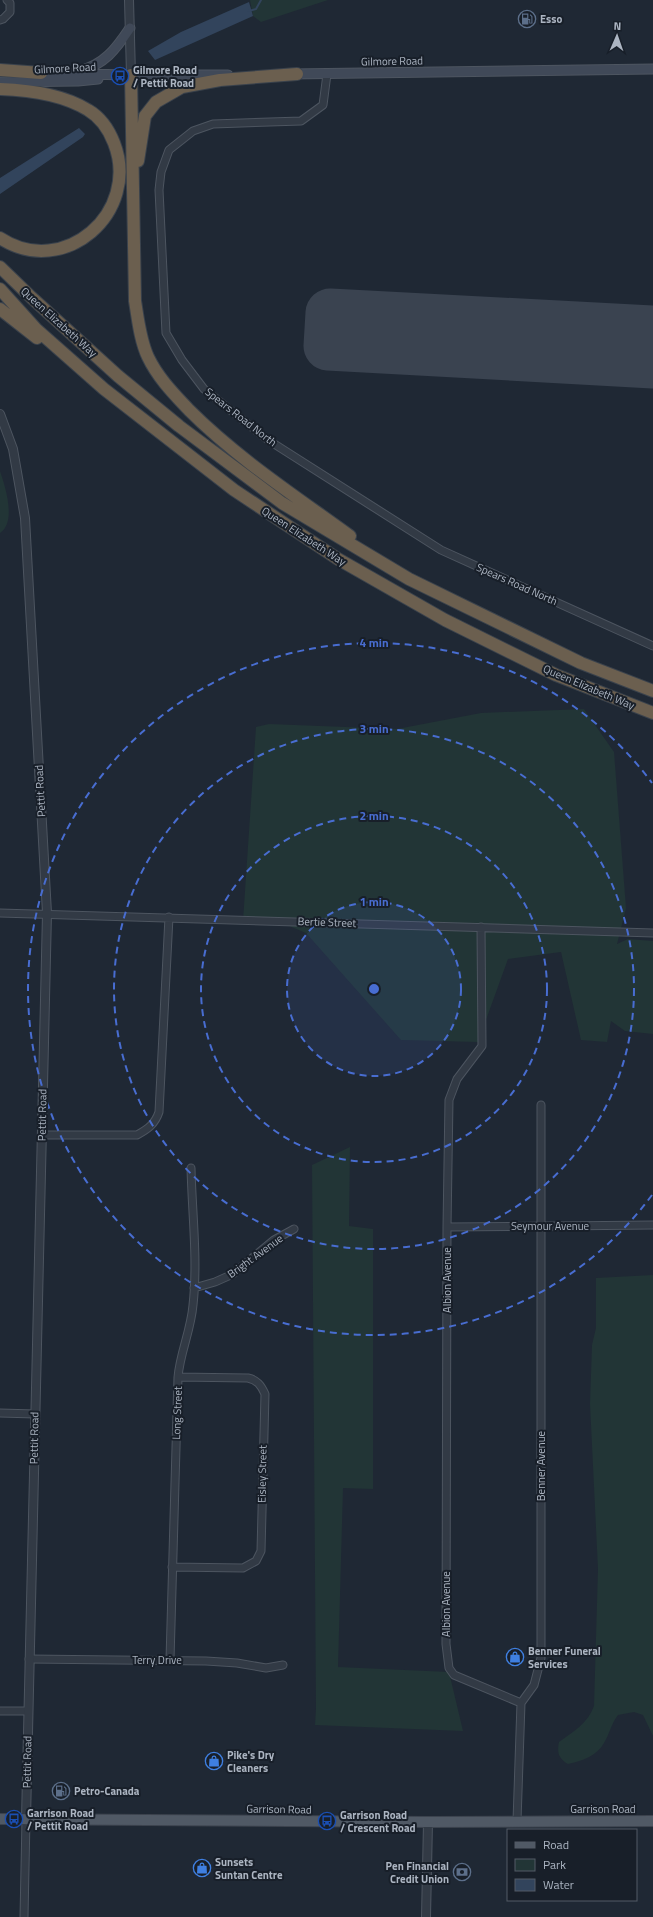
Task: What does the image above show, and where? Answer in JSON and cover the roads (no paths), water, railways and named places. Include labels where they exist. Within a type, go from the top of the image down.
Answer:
[{"type":"highway","points":[[0,70],[41,73]]},
{"type":"highway","points":[[133,198],[145,116],[156,102],[182,87],[220,80],[297,74]]},
{"type":"highway","points":[[131,75],[135,301],[138,324],[148,357],[168,388],[207,428],[237,453],[409,579]]},
{"type":"highway","points":[[0,89],[32,92],[60,98],[88,110],[101,122],[111,136],[118,152],[120,171],[119,188],[113,206],[104,221],[84,238],[71,245],[43,251],[15,246],[0,238]]},
{"type":"highway","name":"Queen Elizabeth Way","points":[[0,267],[118,376],[179,426],[282,503],[409,579],[581,663],[653,691]]},
{"type":"highway","name":"Queen Elizabeth Way","points":[[0,289],[36,329],[104,389],[234,490],[338,559],[452,624],[556,675],[653,713]]},
{"type":"highway","points":[[0,310],[104,389]]},
{"type":"main road","points":[[71,73],[88,69],[108,57],[130,28]]},
{"type":"main road","name":"Gilmore Road","points":[[0,73],[131,75],[326,74],[653,69]]},
{"type":"main road","name":"Gilmore Road","points":[[0,82],[78,81],[131,75]]},
{"type":"main road","name":"Garrison Road","points":[[0,1819],[428,1822],[653,1821]]},
{"type":"street","points":[[0,20],[10,12],[10,3],[7,0]]},
{"type":"street","points":[[129,0],[131,75]]},
{"type":"street","name":"Spears Road North","points":[[326,74],[322,105],[301,121],[213,124],[193,131],[169,150],[161,172],[159,190],[166,333],[182,360],[204,389],[268,440],[441,550],[653,646]]},
{"type":"street","name":"Pettit Road","points":[[0,414],[13,449],[25,518],[47,913],[26,1819]]},
{"type":"street","name":"Bertie Street","points":[[0,913],[47,913],[653,933]]},
{"type":"street","points":[[42,1135],[137,1135],[148,1129],[156,1120],[159,1112],[169,917]]},
{"type":"street","name":"Albion Avenue","points":[[481,927],[482,1046],[457,1079],[449,1100],[447,1227],[446,1644],[449,1668],[454,1675],[521,1703]]},
{"type":"street","name":"Benner Avenue","points":[[521,1703],[534,1685],[541,1658],[541,1105]]},
{"type":"street","name":"Long Street","points":[[170,1660],[178,1377],[181,1354],[193,1306],[194,1288],[191,1168]]},
{"type":"street","name":"Seymour Avenue","points":[[447,1227],[653,1226]]},
{"type":"street","name":"Bright Avenue","points":[[194,1288],[215,1282],[233,1274],[274,1240],[294,1229]]},
{"type":"street","name":"Eisley Street","points":[[172,1567],[242,1568],[256,1561],[261,1551],[265,1394],[256,1381],[248,1378],[178,1377]]},
{"type":"street","points":[[0,1413],[35,1414]]},
{"type":"street","name":"Terry Drive","points":[[29,1659],[170,1660],[237,1663],[266,1668],[283,1665]]},
{"type":"street","points":[[517,1821],[521,1703]]},
{"type":"street","points":[[0,1711],[28,1711]]},
{"type":"street","points":[[24,1917],[26,1819]]},
{"type":"street","points":[[426,1917],[428,1822]]},
{"type":"water","points":[[249,2],[253,16],[155,60],[148,51],[181,32]]},
{"type":"water","points":[[79,128],[85,134],[83,137],[0,194],[0,178]]},
{"type":"waterway","points":[[249,11],[256,9],[261,0]]},
{"type":"place","name":"Esso","points":[[527,19]]},
{"type":"place","name":"Gilmore Road / Pettit Road","points":[[120,76]]},
{"type":"place","name":"Benner Funeral Services","points":[[515,1657]]},
{"type":"place","name":"Pike's Dry Cleaners","points":[[214,1761]]},
{"type":"place","name":"Petro-Canada","points":[[61,1791]]},
{"type":"place","name":"Garrison Road / Pettit Road","points":[[14,1819]]},
{"type":"place","name":"Garrison Road / Crescent Road","points":[[327,1821]]},
{"type":"place","name":"Sunsets Suntan Centre","points":[[202,1868]]},
{"type":"place","name":"Pen Financial Credit Union","points":[[462,1872]]}]
